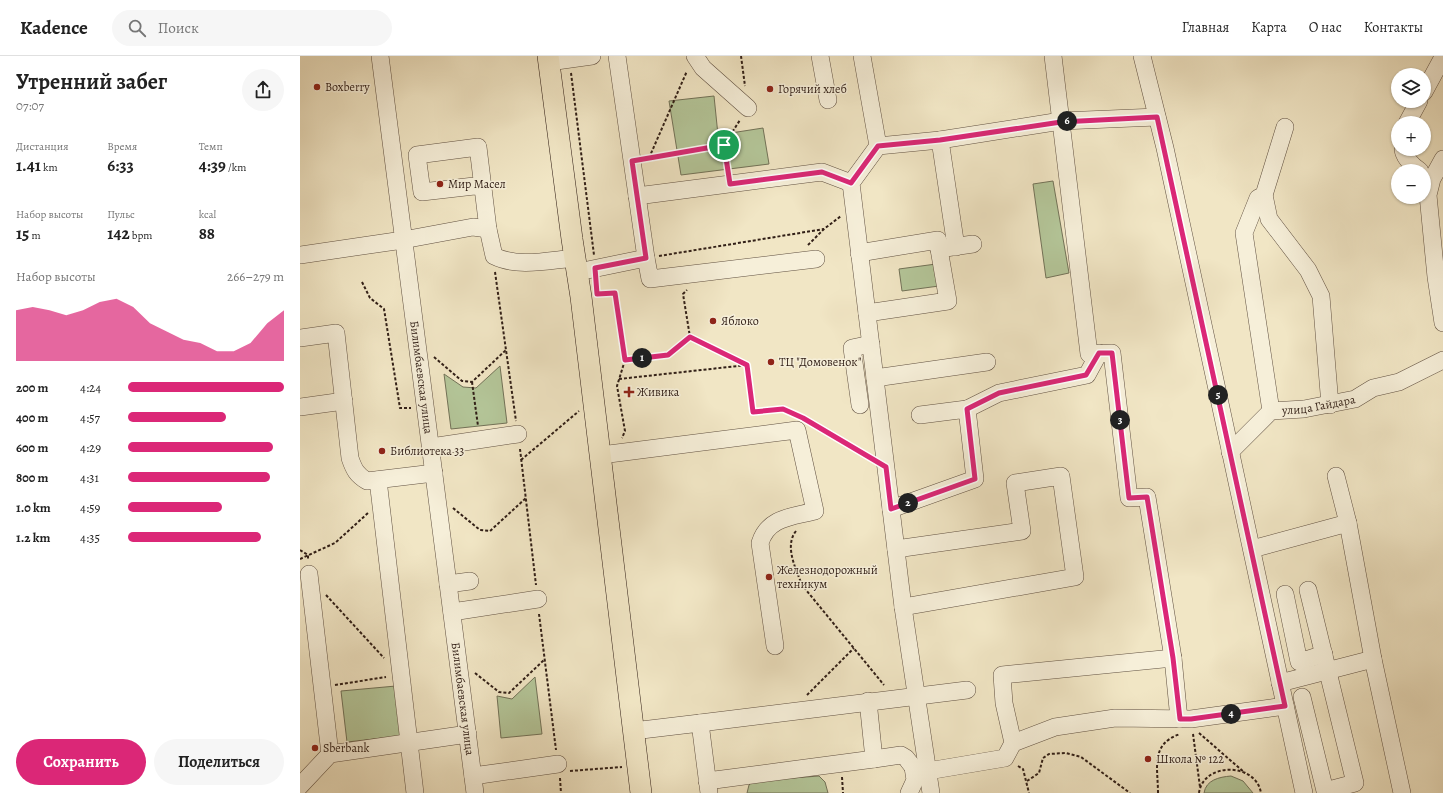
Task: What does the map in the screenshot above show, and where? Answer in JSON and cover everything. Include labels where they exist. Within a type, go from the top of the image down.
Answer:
[{"type":"main road","points":[[548,59],[583,266],[608,454],[633,731],[641,793]]},
{"type":"street","name":"Билимбаевская улица","points":[[380,56],[403,240],[418,297],[431,447],[475,793]]},
{"type":"street","points":[[548,59],[570,59],[592,56]]},
{"type":"street","points":[[617,56],[650,279],[816,259]]},
{"type":"street","points":[[820,56],[828,100]]},
{"type":"street","points":[[862,56],[878,146],[851,183],[903,607],[916,696],[921,769],[931,793]]},
{"type":"street","points":[[1053,56],[1089,354],[1112,353],[1129,498],[1147,497],[1173,658],[1180,719]]},
{"type":"street","points":[[1142,56],[1157,117],[1252,549],[1304,793]]},
{"type":"street","points":[[1431,79],[1443,57]]},
{"type":"street","points":[[691,63],[703,68],[748,108]]},
{"type":"street","points":[[878,146],[940,140],[1061,122],[1157,117]]},
{"type":"street","points":[[1285,127],[1264,195],[1269,219],[1308,270],[1321,296],[1330,405]]},
{"type":"street","points":[[939,249],[964,245],[940,140]]},
{"type":"street","points":[[1431,169],[1443,159]]},
{"type":"street","points":[[637,196],[822,172],[851,183]]},
{"type":"street","points":[[483,185],[488,229],[494,256],[504,261],[583,266],[646,258]]},
{"type":"street","points":[[1264,195],[1258,198],[1244,233],[1271,411]]},
{"type":"street","points":[[1429,204],[1436,277],[1443,323]]},
{"type":"street","points":[[300,255],[403,240],[473,227],[488,229]]},
{"type":"street","points":[[859,253],[938,240],[948,301],[867,313]]},
{"type":"street","points":[[300,338],[336,333],[353,468],[359,476],[367,482],[434,473]]},
{"type":"street","points":[[860,405],[852,348],[871,344]]},
{"type":"street","points":[[920,415],[967,409],[999,393],[1086,375],[1099,353]]},
{"type":"street","name":"улица Гайдара","points":[[1230,452],[1271,411],[1330,405],[1355,399],[1373,388],[1399,382],[1443,360]]},
{"type":"street","points":[[875,378],[986,362]]},
{"type":"street","points":[[300,407],[344,401]]},
{"type":"street","points":[[891,509],[975,479],[967,409]]},
{"type":"street","points":[[608,454],[797,430],[815,511],[770,525],[765,530],[760,543],[775,646]]},
{"type":"street","points":[[431,447],[518,434]]},
{"type":"street","points":[[896,549],[1022,530],[1015,483],[1061,476],[1075,577],[903,607]]},
{"type":"street","points":[[1336,476],[1348,523],[1373,659],[1402,793]]},
{"type":"street","points":[[378,480],[415,793]]},
{"type":"street","points":[[1252,549],[1348,523]]},
{"type":"street","points":[[309,574],[330,754]]},
{"type":"street","points":[[448,584],[470,581]]},
{"type":"street","points":[[1302,697],[1326,791],[1355,783],[1308,590]]},
{"type":"street","points":[[1285,594],[1299,662],[1324,654]]},
{"type":"street","points":[[452,612],[538,599]]},
{"type":"street","points":[[700,723],[708,787],[901,755],[921,769],[1005,758],[1013,743],[1004,703],[1002,675],[1173,658]]},
{"type":"street","points":[[1280,683],[1373,659]]},
{"type":"street","points":[[633,731],[967,690]]},
{"type":"street","points":[[868,701],[874,759]]},
{"type":"street","points":[[1013,743],[1055,727],[1115,718],[1191,719],[1285,706]]},
{"type":"street","points":[[300,786],[330,754],[468,734]]},
{"type":"street","points":[[473,776],[558,768]]},
{"type":"street","points":[[909,793],[921,769]]},
{"type":"path","points":[[730,184],[724,145],[748,108],[741,56]]},
{"type":"path","points":[[570,59],[583,266],[597,294],[615,293],[625,360],[617,386],[625,431],[608,454]]},
{"type":"path","points":[[649,158],[691,63]]},
{"type":"path","points":[[632,161],[724,145]]},
{"type":"path","points":[[790,262],[824,229],[854,208]]},
{"type":"path","points":[[646,258],[824,229]]},
{"type":"path","points":[[495,272],[518,434],[561,793]]},
{"type":"path","points":[[690,337],[683,294],[702,273]]},
{"type":"path","points":[[362,282],[370,298],[384,309],[400,408],[416,408]]},
{"type":"path","points":[[625,360],[668,355],[690,337]]},
{"type":"path","points":[[690,337],[747,365]]},
{"type":"path","points":[[430,355],[462,381],[472,382],[507,349]]},
{"type":"path","points":[[619,379],[747,365]]},
{"type":"path","points":[[747,365],[753,412],[783,409],[803,418],[886,467]]},
{"type":"path","points":[[472,382],[480,440]]},
{"type":"path","points":[[521,460],[581,409]]},
{"type":"path","points":[[448,504],[480,530],[490,531],[526,498]]},
{"type":"path","points":[[300,559],[335,543],[380,501]]},
{"type":"path","points":[[800,515],[800,524],[791,537],[791,544],[802,585],[895,698]]},
{"type":"path","points":[[309,574],[342,614],[401,674]]},
{"type":"path","points":[[791,711],[854,648]]},
{"type":"path","points":[[469,669],[499,692],[509,693],[544,660]]},
{"type":"path","points":[[322,687],[401,674]]},
{"type":"path","points":[[1198,732],[1255,782],[1261,793]]},
{"type":"path","points":[[1158,793],[1157,754],[1164,742],[1178,734],[1193,733],[1200,787],[1199,793]]},
{"type":"path","points":[[1027,781],[1039,773],[1043,758],[1049,754],[1066,753],[1081,757],[1130,793]]},
{"type":"path","points":[[558,768],[627,766]]},
{"type":"path","points":[[1023,769],[1029,793]]},
{"type":"path","points":[[1200,787],[1207,777],[1220,771],[1233,769],[1245,773]]},
{"type":"green space","points":[[714,96],[718,135],[763,128],[769,164],[681,175],[669,101]]},
{"type":"green space","points":[[1053,181],[1069,273],[1046,278],[1033,184]]},
{"type":"green space","points":[[936,264],[939,286],[902,291],[899,269]]},
{"type":"green space","points":[[500,366],[507,423],[451,429],[444,374],[463,387],[476,388]]},
{"type":"green space","points":[[535,677],[542,734],[501,738],[497,696],[512,699]]},
{"type":"green space","points":[[396,686],[401,736],[347,742],[341,691]]},
{"type":"green space","points":[[819,776],[825,782],[828,793],[747,793],[749,785],[753,781]]},
{"type":"green space","points":[[1231,776],[1243,781],[1253,793],[1204,793],[1210,782],[1218,778]]},
{"type":"place","name":"Boxberry","points":[[317,87]]},
{"type":"place","name":"Горячий хлеб","points":[[770,89]]},
{"type":"place","name":"Мир Масел","points":[[440,184]]},
{"type":"place","name":"Яблоко","points":[[713,321]]},
{"type":"place","name":"ТЦ \"Домовенок\"","points":[[771,362]]},
{"type":"place","name":"Живика","points":[[629,392]]},
{"type":"place","name":"Библиотека 33","points":[[382,451]]},
{"type":"place","name":"Железнодорожный техникум","points":[[769,577]]},
{"type":"place","name":"Sberbank","points":[[315,748]]},
{"type":"place","name":"Школа № 122","points":[[1148,759]]},
{"type":"route","points":[[1157,117],[1285,706],[1191,719],[1180,719],[1173,658],[1147,497],[1129,498],[1112,353],[1099,353],[1086,375],[999,393],[967,409],[975,479],[891,509],[886,467],[803,418],[783,409],[753,412],[747,365],[690,337],[668,355],[625,360],[615,293],[597,294],[595,268],[646,258],[632,161],[724,145],[730,184],[822,172],[851,183],[878,146],[940,140],[1061,122],[1157,117]]}]
